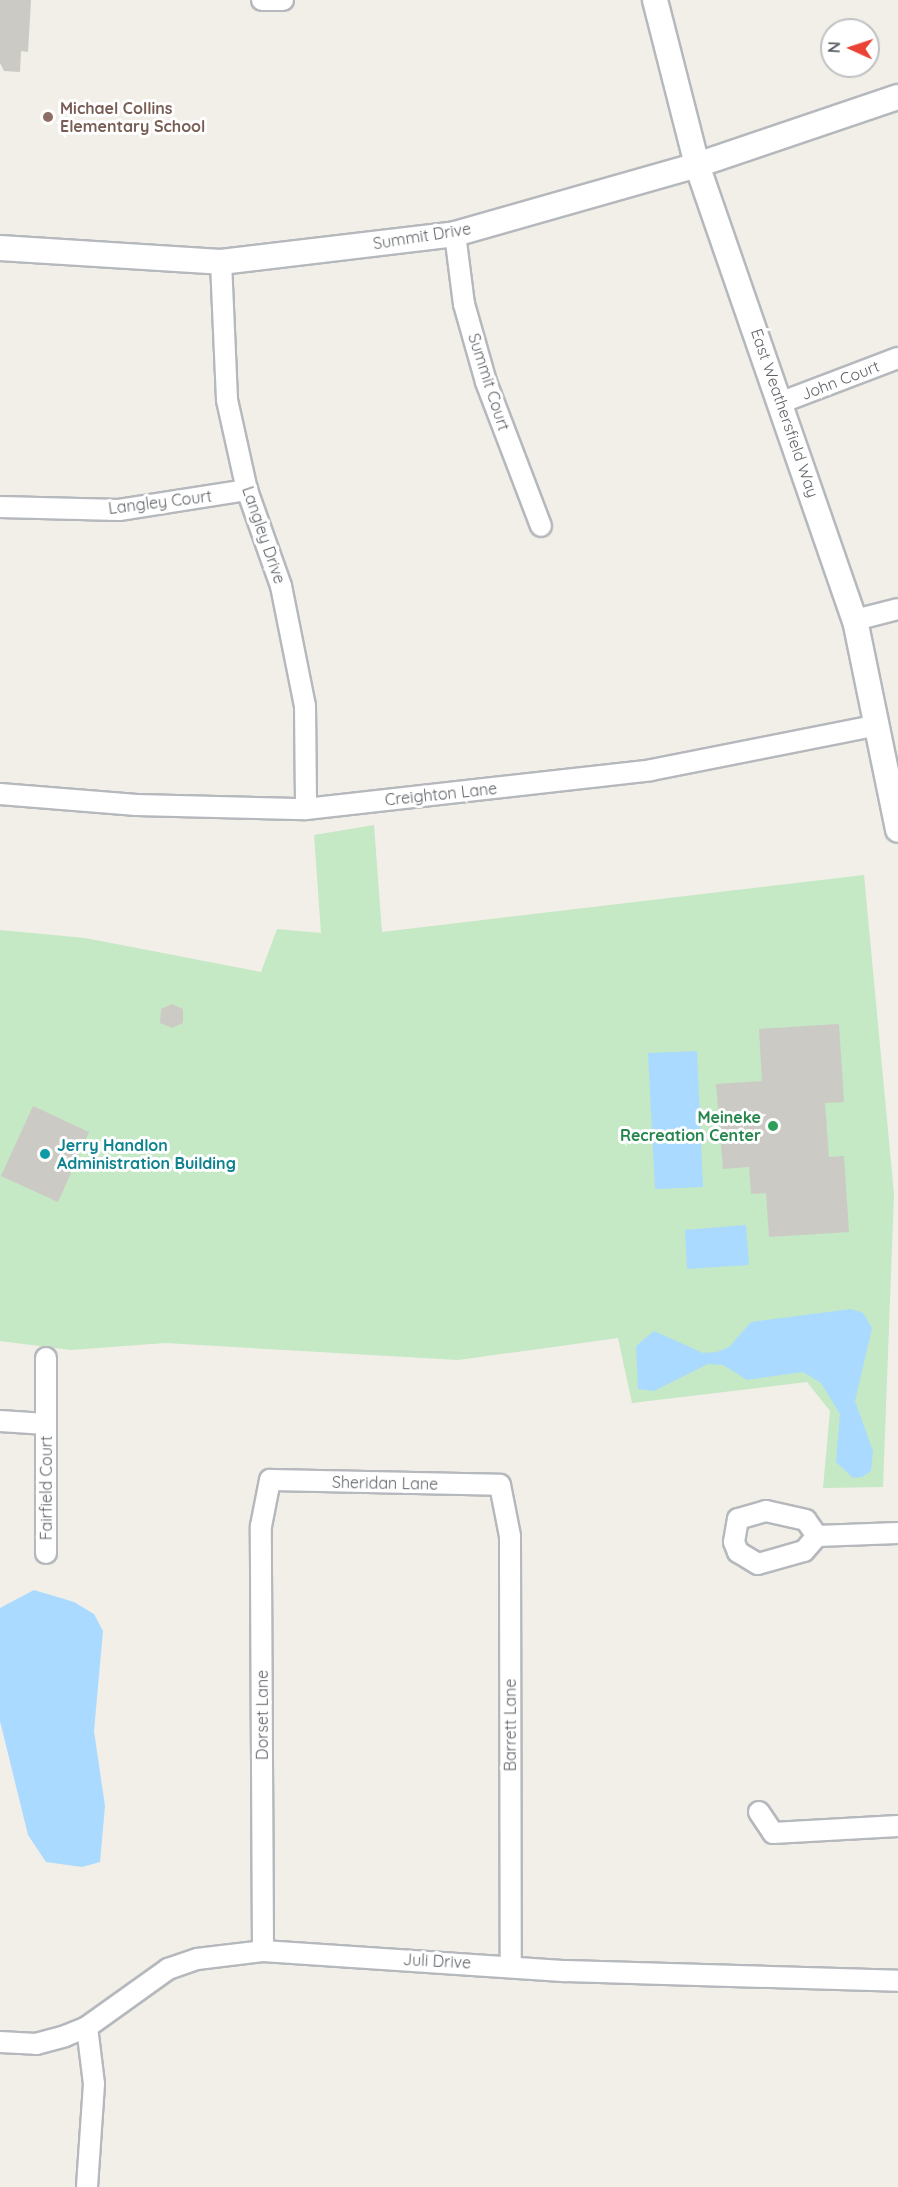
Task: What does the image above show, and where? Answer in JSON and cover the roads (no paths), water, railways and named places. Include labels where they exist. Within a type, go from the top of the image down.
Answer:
[{"type":"street","points":[[262,0],[283,0]]},
{"type":"street","name":"East Weathersfield Way","points":[[656,0],[697,165],[782,402],[855,620],[898,830]]},
{"type":"street","name":"Summit Drive","points":[[0,248],[221,262],[455,234],[697,165],[898,97]]},
{"type":"street","name":"Summit Court","points":[[455,234],[464,304],[486,382],[541,526]]},
{"type":"street","name":"Langley Drive","points":[[221,262],[227,400],[247,490],[281,586],[305,706],[306,809]]},
{"type":"street","name":"John Court","points":[[782,402],[898,358]]},
{"type":"street","name":"Langley Court","points":[[0,507],[119,510],[247,490]]},
{"type":"street","points":[[855,620],[898,609]]},
{"type":"street","name":"Creighton Lane","points":[[0,794],[137,805],[306,809],[651,770],[878,726]]},
{"type":"street","name":"Fairfield Court","points":[[46,1358],[46,1553]]},
{"type":"street","name":"Fairfield Court","points":[[0,1420],[46,1424]]},
{"type":"street","name":"Sheridan Lane","points":[[270,1480],[500,1485]]},
{"type":"street","name":"Dorset Lane","points":[[262,1951],[261,1526],[270,1480]]},
{"type":"street","name":"Barrett Lane","points":[[500,1485],[510,1536],[511,1965]]},
{"type":"street","points":[[817,1536],[898,1533]]},
{"type":"street","points":[[759,1812],[773,1833],[898,1826]]},
{"type":"street","name":"Juli Drive","points":[[0,2042],[36,2044],[87,2028],[168,1969],[197,1959],[262,1951],[744,1979],[898,1981]]},
{"type":"street","points":[[87,2028],[93,2084],[87,2187]]},
{"type":"water","points":[[697,1051],[703,1187],[655,1189],[648,1053]]},
{"type":"water","points":[[746,1225],[749,1265],[687,1269],[685,1230]]},
{"type":"water","points":[[851,1309],[863,1313],[872,1328],[855,1401],[873,1451],[871,1471],[862,1477],[853,1478],[836,1462],[840,1414],[821,1383],[803,1372],[747,1380],[723,1365],[708,1364],[654,1391],[638,1389],[636,1346],[654,1331],[703,1353],[717,1352],[729,1347],[751,1322]]},
{"type":"water","points":[[34,1590],[74,1602],[94,1614],[103,1631],[94,1731],[105,1806],[100,1862],[82,1867],[46,1862],[28,1835],[0,1721],[0,1608]]},
{"type":"place","name":"Michael Collins Elementary School","points":[[48,117]]},
{"type":"place","name":"Meineke Recreation Center","points":[[773,1126]]},
{"type":"place","name":"Jerry Handlon Administration Building","points":[[45,1154]]}]
